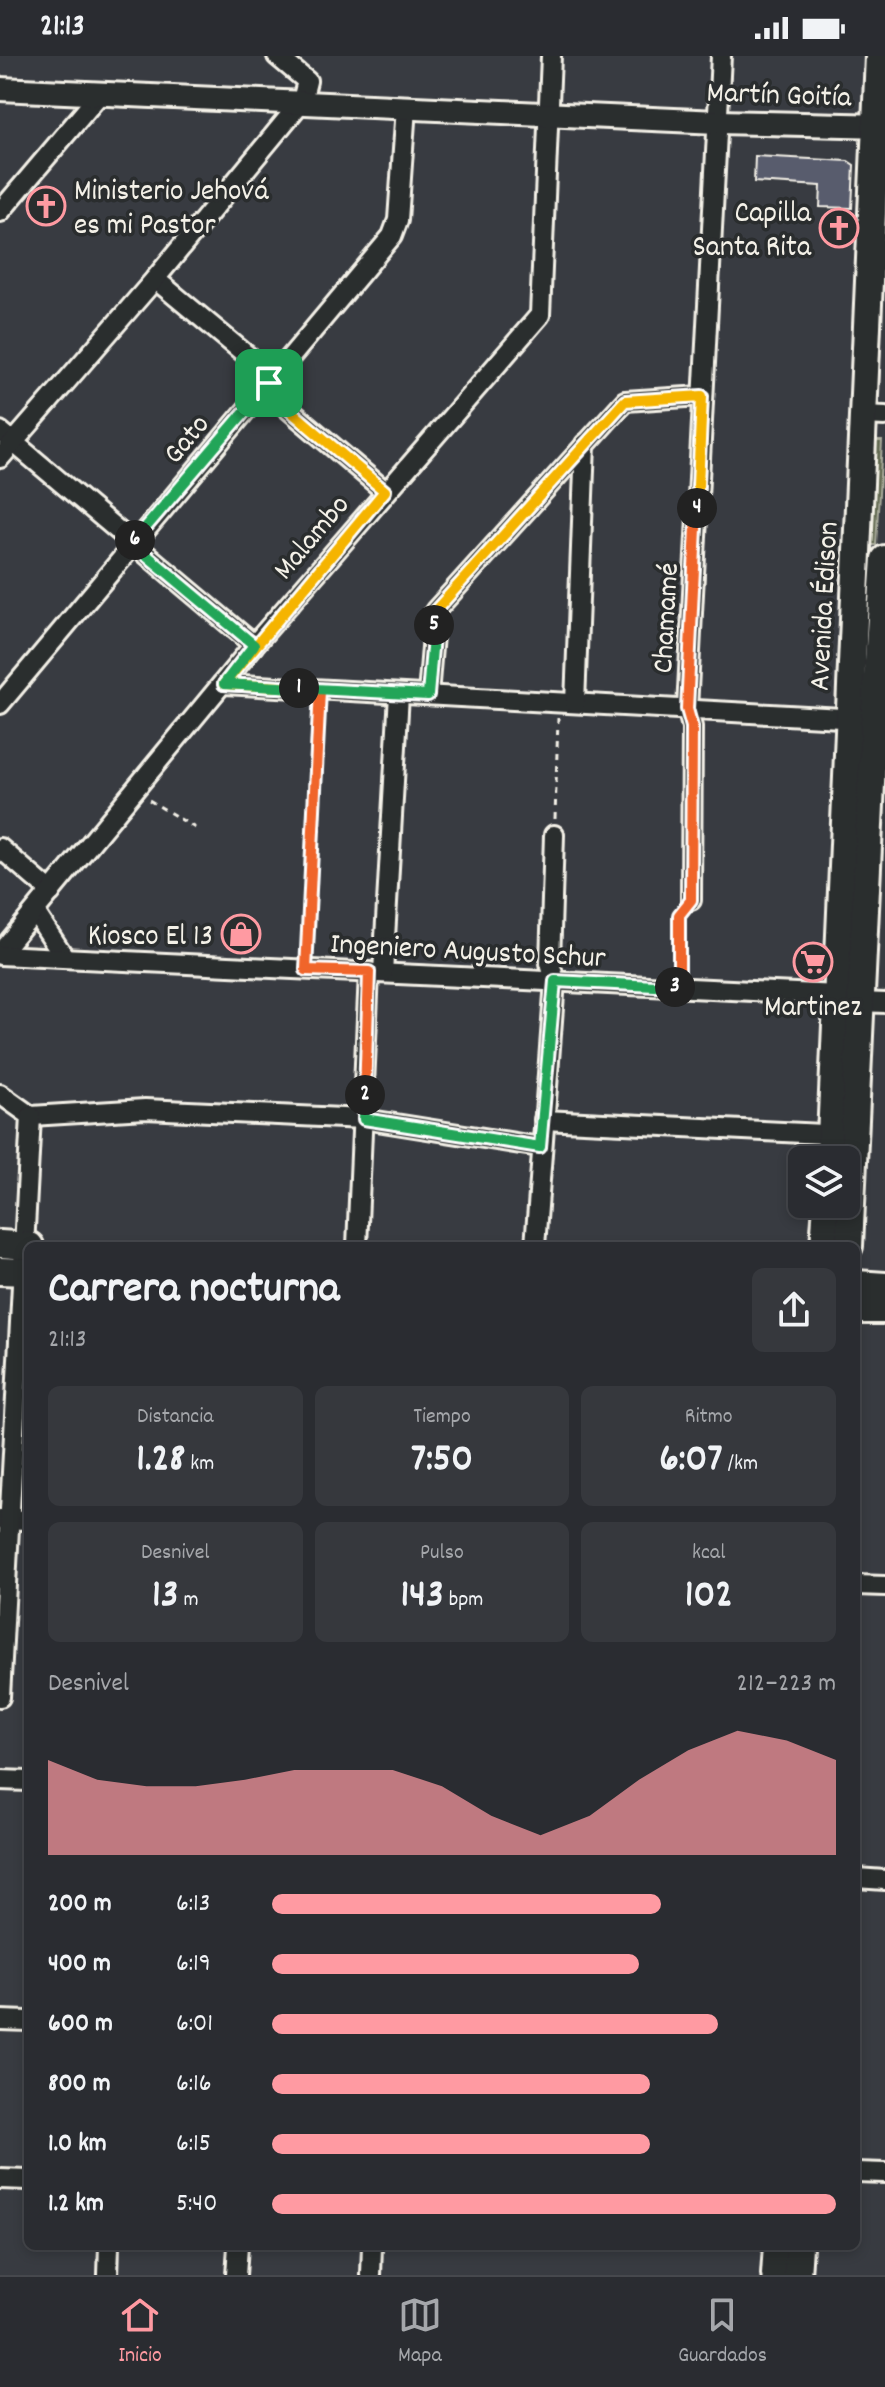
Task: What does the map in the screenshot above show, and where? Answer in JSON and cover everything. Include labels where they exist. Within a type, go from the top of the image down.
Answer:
[{"type":"main road","name":"Avenida Édison","points":[[869,719],[857,563],[875,416],[879,56]]},
{"type":"main road","name":"Avenida Édison","points":[[849,1242],[838,1143],[861,1000],[869,719],[885,562]]},
{"type":"main road","points":[[824,1242],[826,1218]]},
{"type":"main road","points":[[860,1284],[885,1286]]},
{"type":"main road","points":[[860,1310],[885,1310]]},
{"type":"main road","points":[[775,2275],[777,2250]]},
{"type":"main road","points":[[797,2275],[799,2250]]},
{"type":"street","points":[[0,458],[7,436],[155,279],[302,101],[307,81],[277,56]]},
{"type":"street","name":"Malambo","points":[[0,954],[254,645],[540,315],[551,56]]},
{"type":"street","name":"Chamamé","points":[[691,900],[692,727],[687,709],[721,56]]},
{"type":"street","name":"Martín Goitía","points":[[0,89],[718,122],[880,126]]},
{"type":"street","points":[[0,212],[99,95]]},
{"type":"street","name":"Gato","points":[[0,704],[392,236],[398,220],[406,107]]},
{"type":"street","points":[[155,279],[261,367],[273,396],[385,491]]},
{"type":"street","points":[[428,695],[435,611],[585,444],[625,401],[702,396]]},
{"type":"street","points":[[7,436],[254,645]]},
{"type":"street","points":[[567,703],[585,444]]},
{"type":"street","points":[[857,563],[885,562]]},
{"type":"street","points":[[224,684],[869,719]]},
{"type":"street","points":[[357,1242],[364,1119],[399,694]]},
{"type":"street","points":[[535,1242],[540,1147],[555,981],[550,963],[554,835]]},
{"type":"street","points":[[0,848],[51,892]]},
{"type":"street","points":[[35,912],[65,958]]},
{"type":"street","name":"Ingeniero Augusto Schur","points":[[0,954],[679,987],[861,1000]]},
{"type":"street","points":[[0,1094],[31,1116],[145,1109],[364,1119],[540,1147]]},
{"type":"street","points":[[0,1697],[12,1519],[17,1245],[29,1192],[31,1116]]},
{"type":"street","points":[[544,1120],[838,1143]]},
{"type":"street","points":[[860,1585],[885,1586]]},
{"type":"street","points":[[0,1780],[24,1781]]},
{"type":"street","points":[[860,1878],[885,1880]]},
{"type":"street","points":[[0,2020],[24,2021]]},
{"type":"street","points":[[860,2172],[885,2173]]},
{"type":"street","points":[[0,2179],[24,2180]]},
{"type":"street","points":[[108,2275],[109,2250]]},
{"type":"street","points":[[236,2275],[238,2250]]},
{"type":"street","points":[[371,2275],[372,2250]]},
{"type":"path","points":[[306,970],[320,690]]},
{"type":"path","points":[[554,835],[567,703]]},
{"type":"path","points":[[136,791],[200,831]]},
{"type":"path","points":[[679,987],[679,915],[691,900]]},
{"type":"green space","points":[[871,441],[882,441],[876,545],[866,545]]},
{"type":"building","points":[[755,156],[848,161],[854,165],[852,208],[820,207],[821,186],[754,182]]},
{"type":"place","name":"Ministerio Jehová es mi Pastor","points":[[46,206]]},
{"type":"place","name":"Capilla Santa Rita","points":[[839,228]]},
{"type":"place","name":"Kiosco El 13","points":[[241,934]]},
{"type":"place","name":"Martinez","points":[[813,962]]},
{"type":"route","points":[[269,383],[132,543],[254,645],[224,684],[428,695],[435,611],[585,444],[625,401],[702,396],[687,709],[692,727],[691,900],[679,915],[679,987],[555,981],[540,1147],[364,1119],[369,972],[306,970],[320,690],[224,684],[385,491],[273,396],[269,383]]}]
